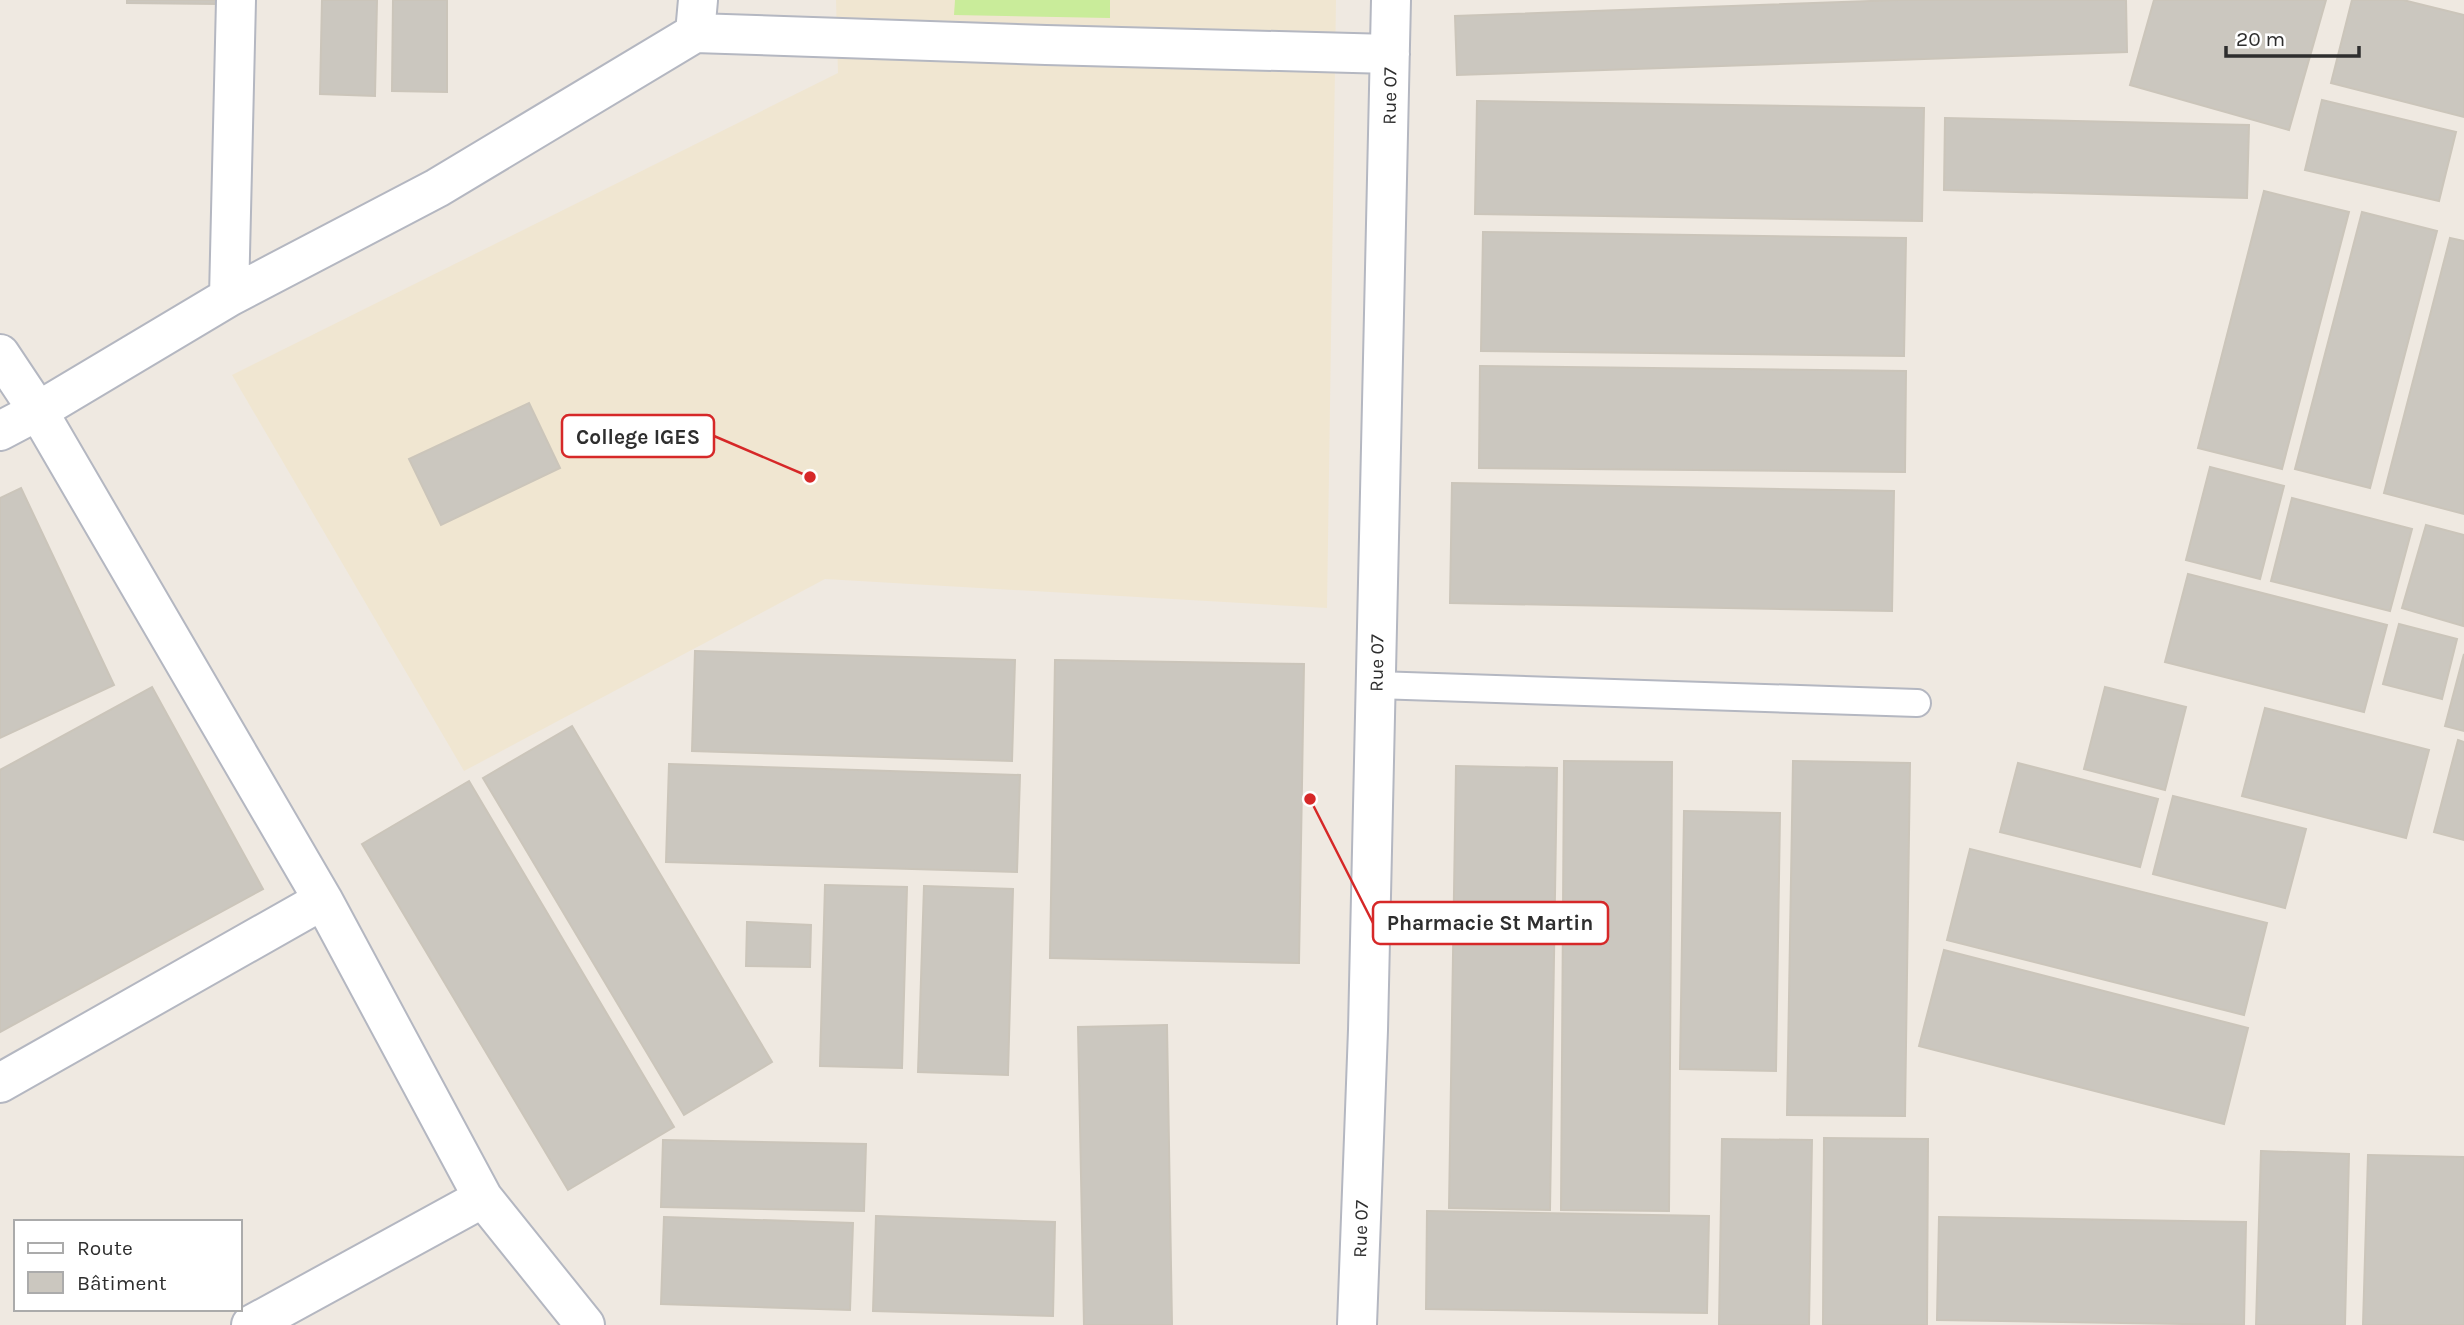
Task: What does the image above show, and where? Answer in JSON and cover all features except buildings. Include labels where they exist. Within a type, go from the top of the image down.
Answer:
[{"type":"street","points":[[229,297],[236,0]]},
{"type":"street","name":"Rue 07","points":[[1357,1325],[1368,1030],[1391,0]]},
{"type":"street","points":[[0,430],[38,411],[229,297],[437,188],[697,16],[1045,45],[1390,54]]},
{"type":"street","points":[[0,354],[38,411],[323,900],[483,1198],[584,1325]]},
{"type":"street","points":[[0,1083],[323,900]]},
{"type":"street","points":[[251,1325],[483,1198]]},
{"type":"lane","points":[[1376,684],[1917,703]]},
{"type":"shaded area","points":[[836,0],[1336,0],[1327,608],[825,579],[464,771],[232,375],[838,73]]},
{"type":"green space","points":[[955,0],[1110,0],[1110,18],[954,15]]},
{"type":"place","name":"College IGES","points":[[810,477]]},
{"type":"place","name":"Pharmacie St Martin","points":[[1310,799]]}]
